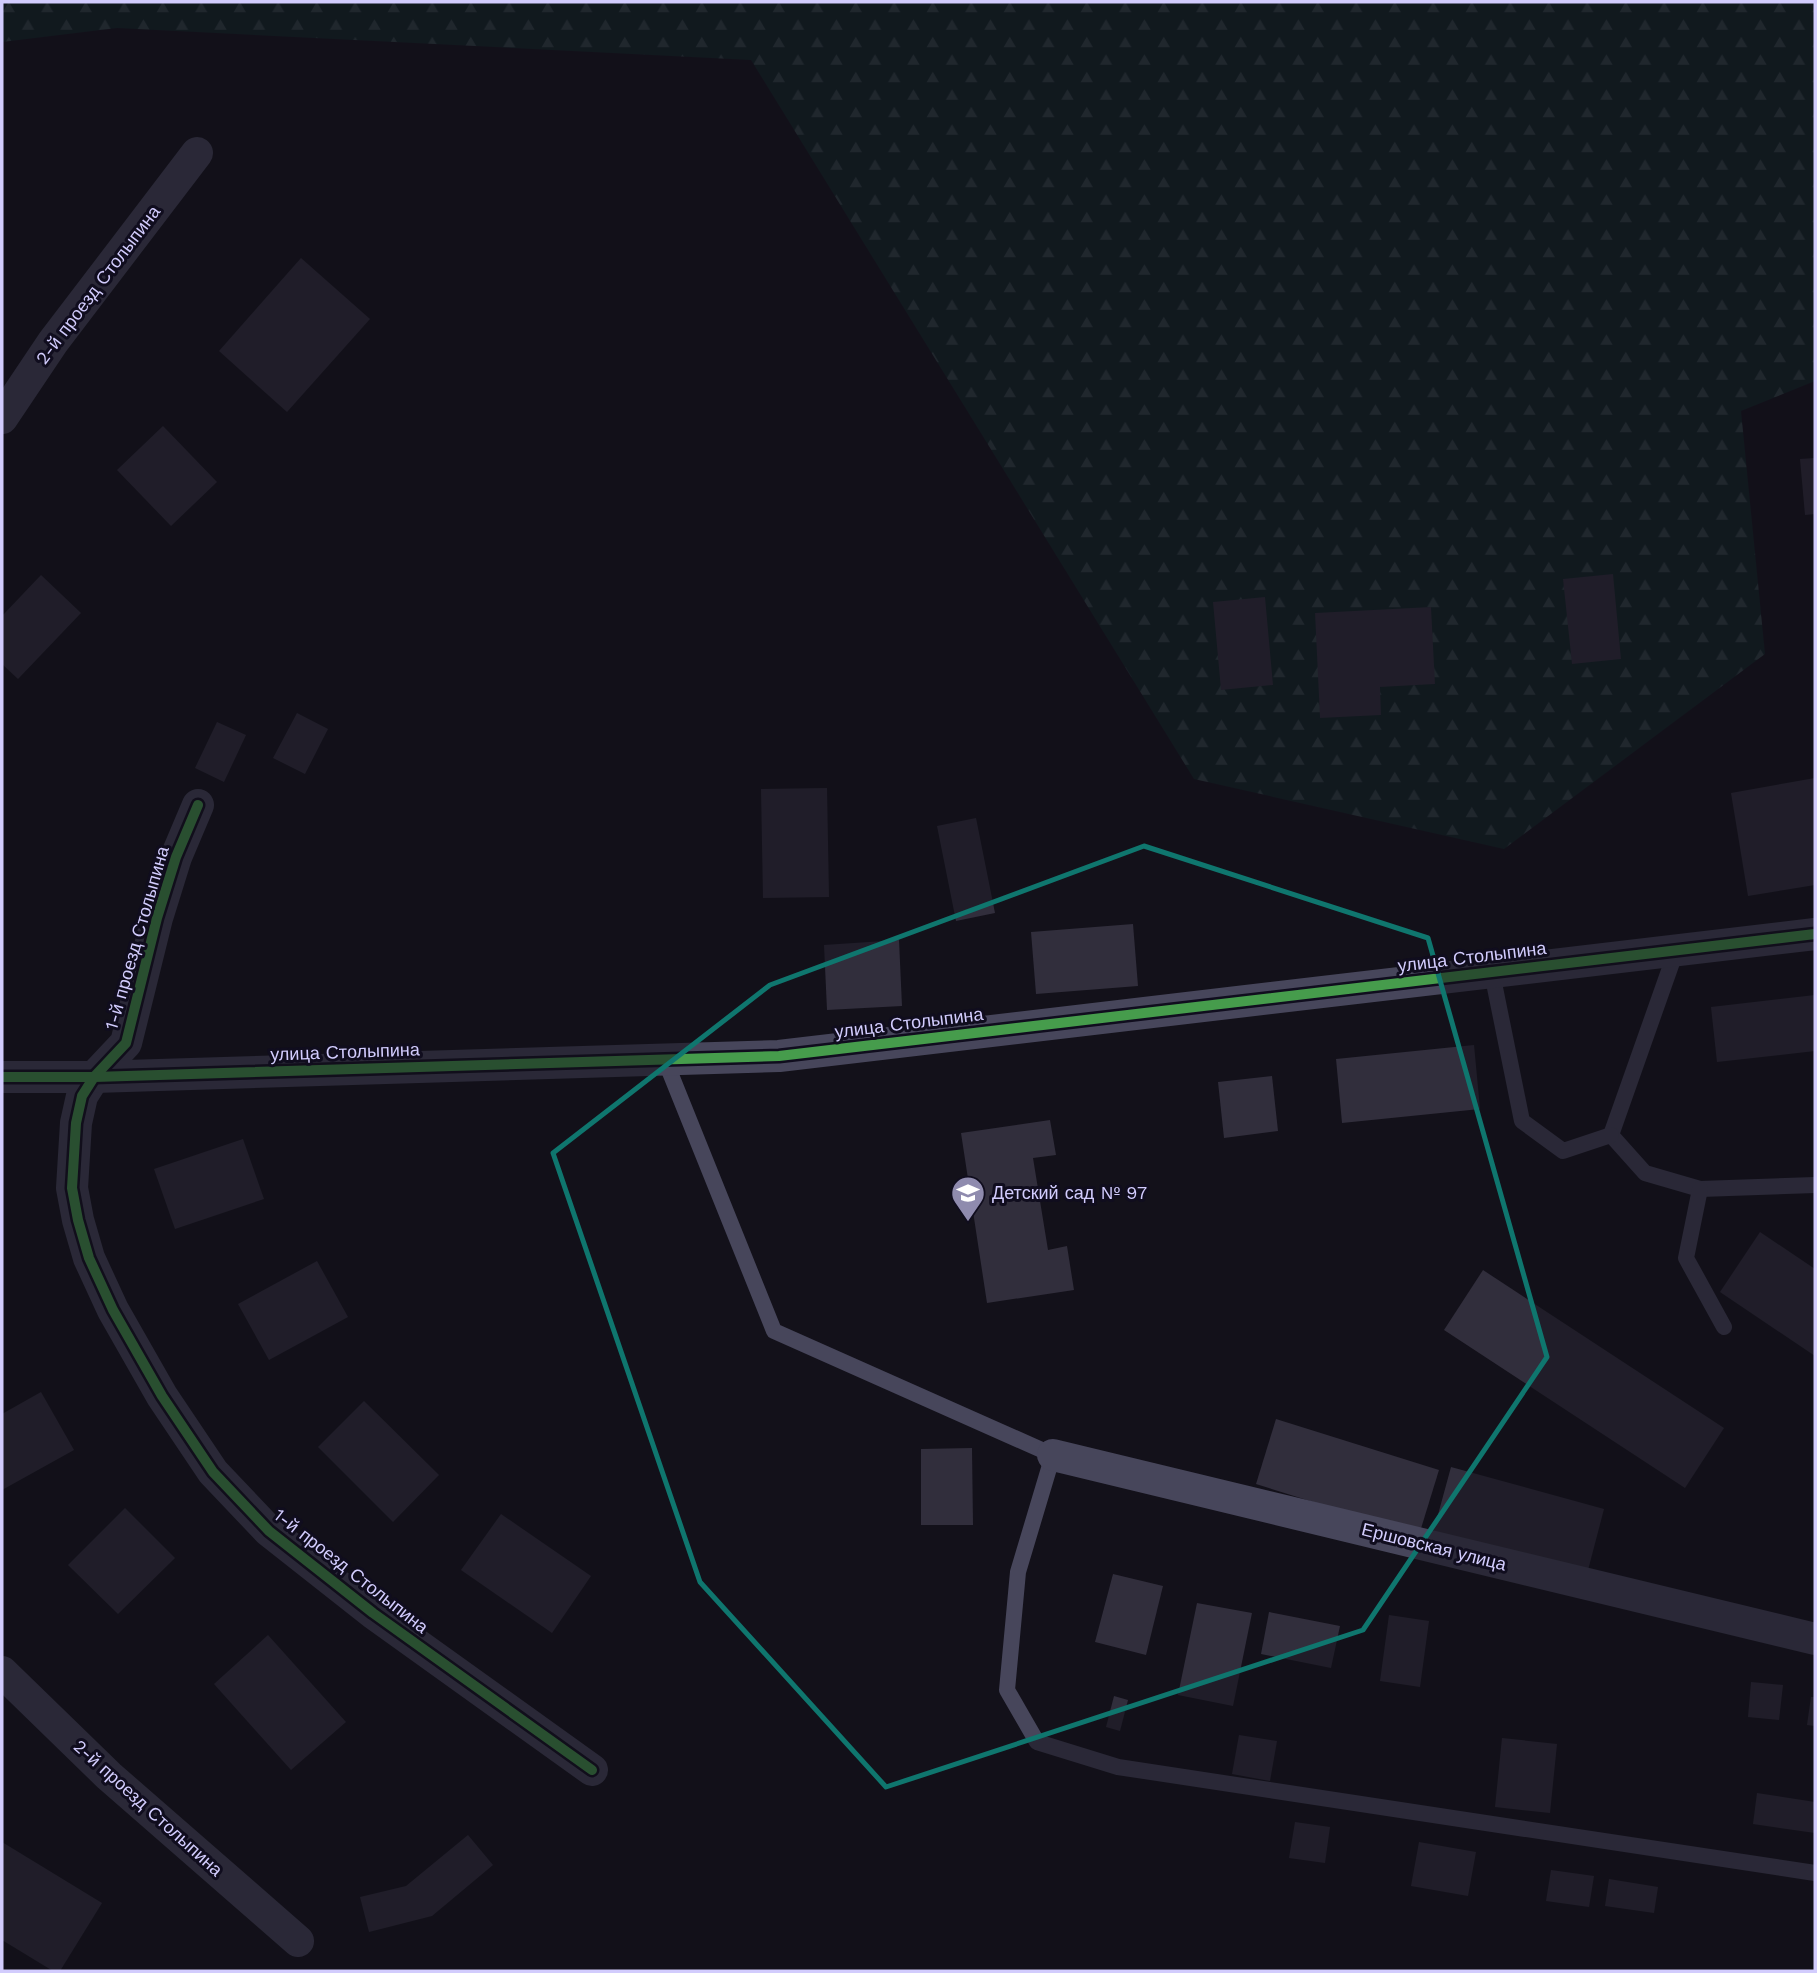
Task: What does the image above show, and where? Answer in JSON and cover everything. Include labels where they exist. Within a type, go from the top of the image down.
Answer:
[{"type":"street","name":"2-й проезд Столыпина","points":[[2,418],[53,342],[197,153]]},
{"type":"street","name":"1-й проезд Столыпина","points":[[198,805],[176,857],[157,918],[126,1043],[94,1077],[82,1096],[76,1123],[72,1188],[89,1258],[113,1310],[162,1396],[213,1472],[269,1531],[373,1614],[592,1770]]},
{"type":"street","name":"улица Столыпина","points":[[2,1077],[94,1077],[779,1056],[1815,934]]},
{"type":"street","name":"Ершовская улица","points":[[1053,1455],[1815,1639]]},
{"type":"street","name":"2-й проезд Столыпина","points":[[2,1672],[109,1776],[298,1941]]},
{"type":"lane","points":[[1611,1135],[1676,951]]},
{"type":"lane","points":[[1492,972],[1522,1121],[1563,1151],[1611,1135]]},
{"type":"lane","points":[[665,1060],[774,1331],[1053,1455],[1018,1572],[1007,1690],[1037,1742],[1118,1767],[1815,1873]]},
{"type":"lane","points":[[1611,1135],[1645,1173],[1700,1189],[1815,1185]]},
{"type":"lane","points":[[1700,1189],[1686,1258],[1724,1327]]},
{"type":"highlighted area","points":[[1144,846],[1428,938],[1547,1357],[1363,1630],[886,1787],[700,1582],[553,1153],[770,985]]},
{"type":"green space","points":[[2,2],[1815,2],[1815,381],[1741,411],[1765,654],[1504,849],[1194,779],[751,60],[117,28],[2,42]]},
{"type":"building","points":[[301,258],[370,319],[287,412],[219,351]]},
{"type":"building","points":[[163,426],[217,482],[171,526],[117,470]]},
{"type":"building","points":[[1815,458],[1815,514],[1805,515],[1800,459]]},
{"type":"building","points":[[1613,574],[1621,659],[1572,664],[1563,579]]},
{"type":"building","points":[[41,575],[81,613],[18,679],[2,664],[2,616]]},
{"type":"building","points":[[1265,597],[1273,685],[1221,690],[1213,602]]},
{"type":"building","points":[[1431,607],[1435,684],[1380,687],[1381,715],[1320,718],[1315,613]]},
{"type":"building","points":[[297,713],[328,729],[305,774],[273,758]]},
{"type":"building","points":[[217,722],[246,735],[224,782],[195,768]]},
{"type":"building","points":[[1815,778],[1815,885],[1748,896],[1731,793]]},
{"type":"building","points":[[827,788],[829,897],[763,898],[761,789]]},
{"type":"building","points":[[976,818],[995,913],[956,921],[937,826]]},
{"type":"building","points":[[1133,924],[1138,986],[1036,994],[1031,932]]},
{"type":"building","points":[[899,940],[902,1006],[827,1010],[824,945]]},
{"type":"building","points":[[1815,995],[1815,1051],[1717,1062],[1711,1007]]},
{"type":"building","points":[[1474,1045],[1480,1109],[1342,1123],[1336,1059]]},
{"type":"building","points":[[1272,1076],[1278,1131],[1224,1138],[1218,1082]]},
{"type":"building","points":[[1050,1120],[1056,1155],[1033,1158],[1048,1250],[1067,1246],[1074,1290],[987,1303],[961,1133]]},
{"type":"building","points":[[243,1139],[264,1199],[175,1229],[154,1169]]},
{"type":"building","points":[[1760,1232],[1815,1269],[1815,1356],[1720,1292]]},
{"type":"building","points":[[317,1261],[348,1317],[269,1360],[238,1304]]},
{"type":"building","points":[[1483,1270],[1724,1428],[1685,1488],[1444,1330]]},
{"type":"building","points":[[41,1392],[74,1450],[2,1490],[2,1414]]},
{"type":"building","points":[[364,1401],[439,1475],[393,1522],[318,1447]]},
{"type":"building","points":[[1276,1419],[1439,1470],[1419,1535],[1256,1484]]},
{"type":"building","points":[[972,1448],[973,1525],[921,1525],[921,1449]]},
{"type":"building","points":[[1451,1467],[1604,1509],[1587,1574],[1433,1533]]},
{"type":"building","points":[[125,1508],[175,1558],[118,1614],[68,1565]]},
{"type":"building","points":[[501,1514],[591,1576],[552,1633],[461,1570]]},
{"type":"building","points":[[1113,1574],[1163,1586],[1146,1655],[1095,1642]]},
{"type":"building","points":[[1197,1603],[1252,1613],[1233,1706],[1178,1695]]},
{"type":"building","points":[[1269,1612],[1340,1626],[1331,1668],[1261,1654]]},
{"type":"building","points":[[1389,1615],[1429,1621],[1420,1687],[1380,1681]]},
{"type":"building","points":[[268,1635],[346,1722],[291,1770],[214,1684]]},
{"type":"building","points":[[1751,1682],[1783,1685],[1779,1720],[1748,1717]]},
{"type":"building","points":[[1114,1696],[1128,1700],[1120,1731],[1106,1727]]},
{"type":"building","points":[[1811,1697],[1815,1697],[1815,1726],[1807,1725]]},
{"type":"building","points":[[1239,1735],[1277,1741],[1270,1781],[1232,1774]]},
{"type":"building","points":[[1502,1738],[1557,1744],[1550,1813],[1495,1807]]},
{"type":"building","points":[[1757,1793],[1815,1802],[1815,1833],[1753,1824]]},
{"type":"building","points":[[1295,1822],[1330,1827],[1325,1863],[1289,1858]]},
{"type":"building","points":[[468,1835],[493,1865],[432,1916],[369,1932],[360,1897],[406,1886]]},
{"type":"building","points":[[2,1842],[102,1903],[60,1971],[53,1971],[2,1940]]},
{"type":"building","points":[[1419,1842],[1476,1852],[1468,1896],[1411,1886]]},
{"type":"building","points":[[1551,1870],[1594,1876],[1589,1907],[1546,1901]]},
{"type":"building","points":[[1609,1879],[1658,1887],[1654,1913],[1605,1906]]},
{"type":"cycle path","points":[[198,805],[176,857],[157,918],[126,1043],[94,1077],[82,1096],[76,1123],[72,1188],[89,1258],[113,1310],[162,1396],[213,1472],[269,1531],[373,1613],[592,1770]]},
{"type":"cycle path","points":[[2,1077],[94,1077],[779,1056],[1815,934]]},
{"type":"place","name":"Детский сад № 97","points":[[968,1223]]}]
